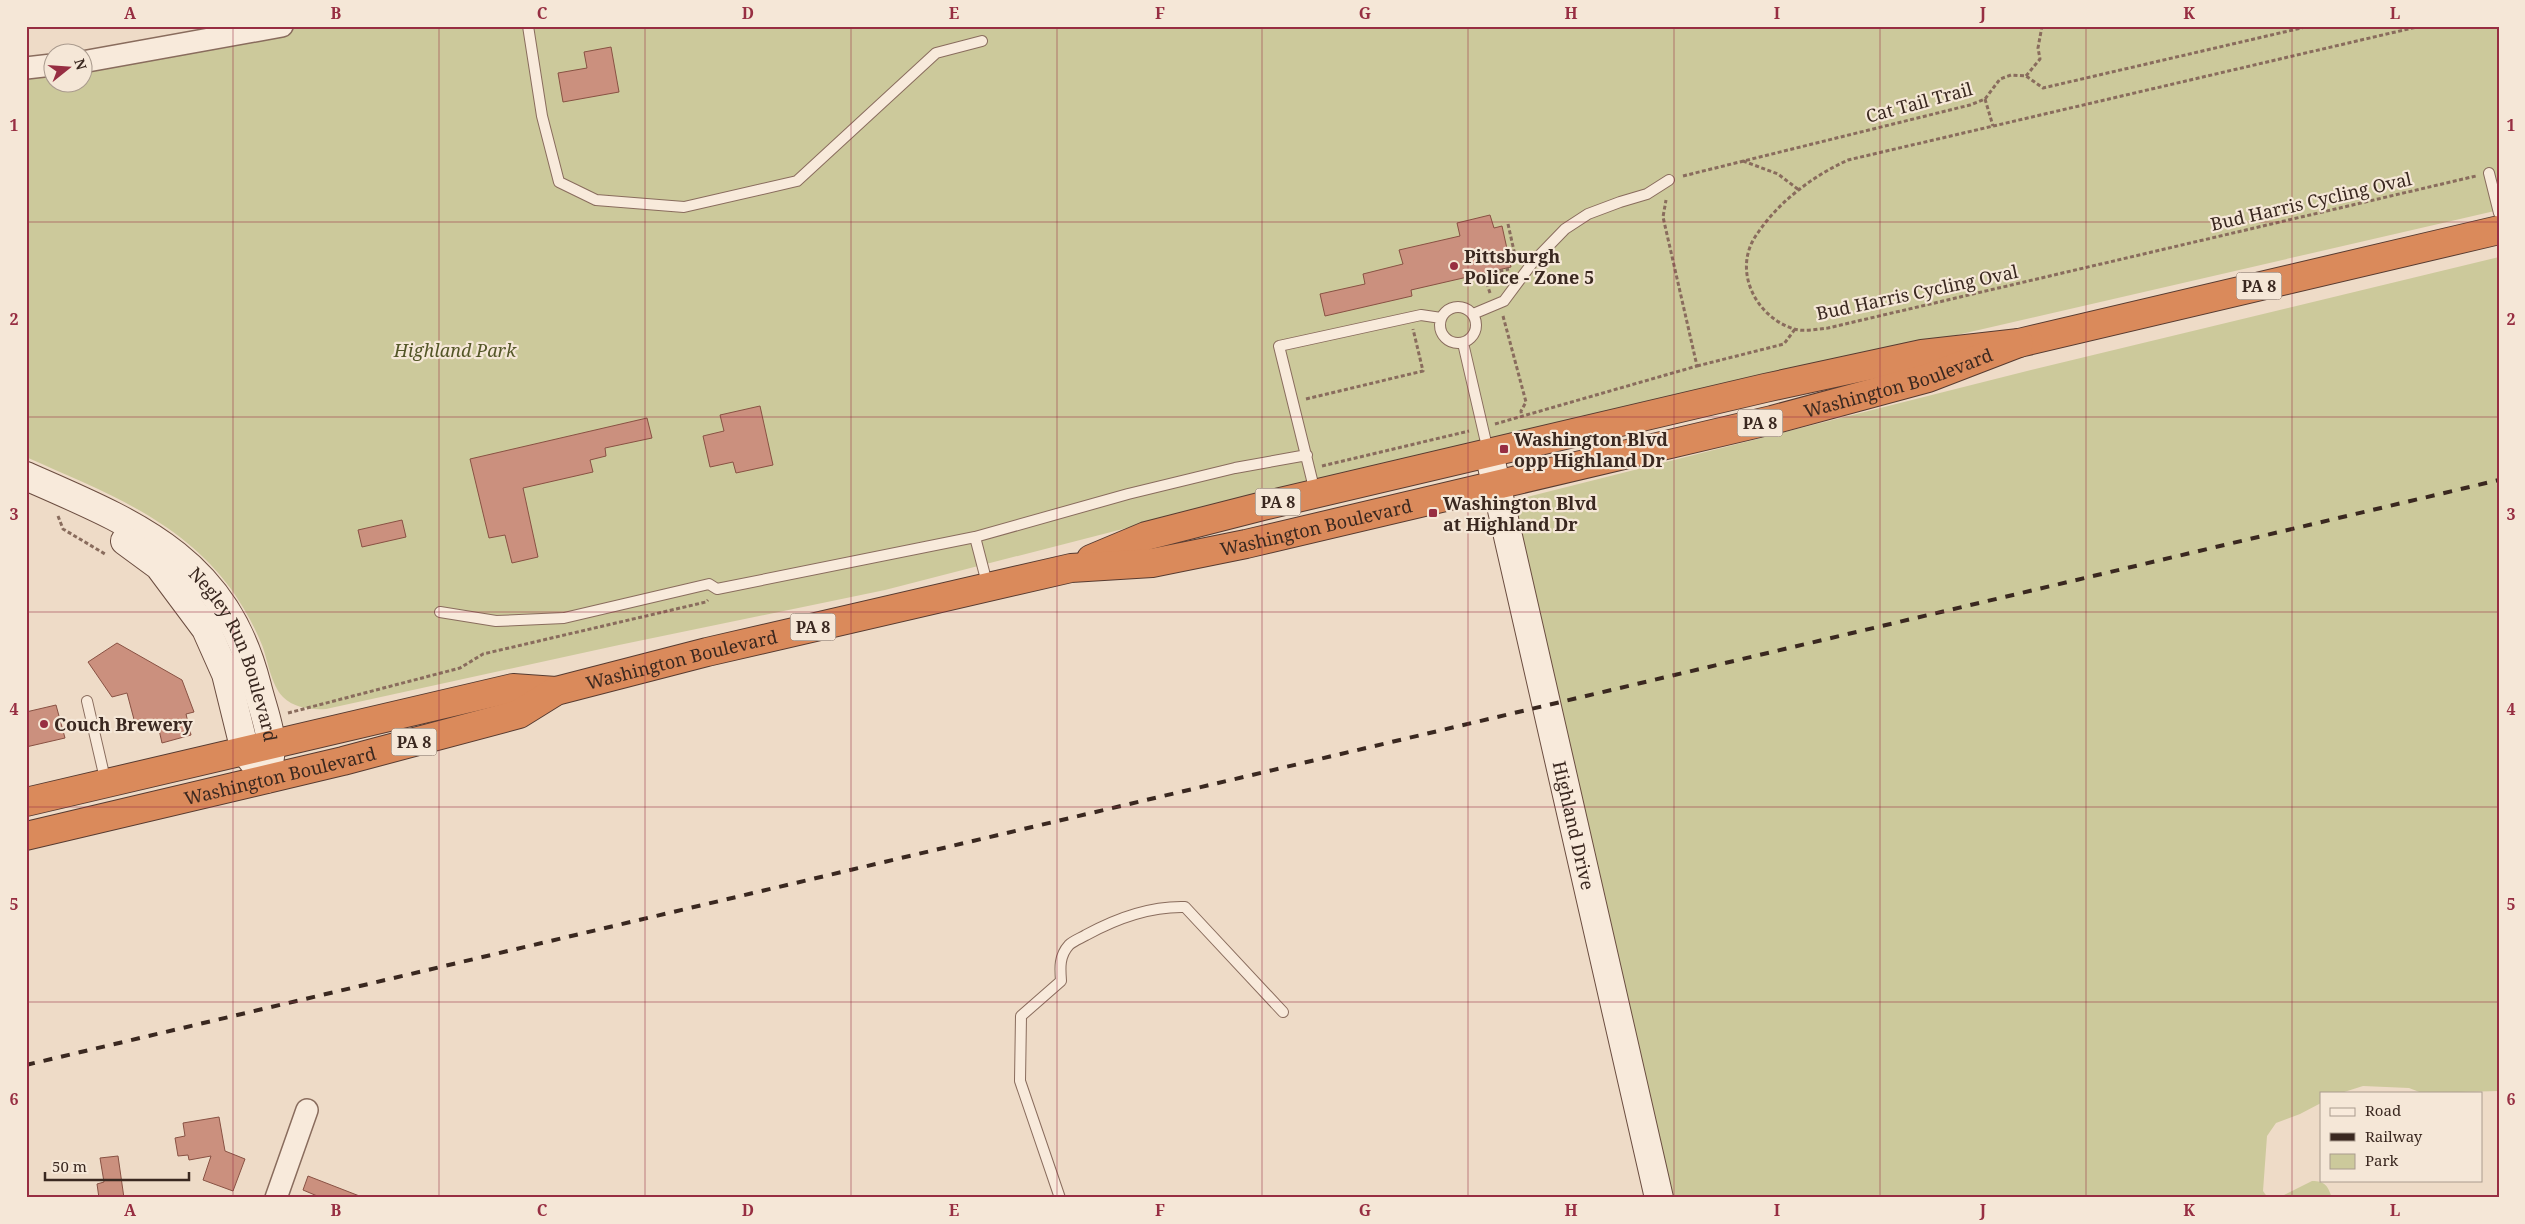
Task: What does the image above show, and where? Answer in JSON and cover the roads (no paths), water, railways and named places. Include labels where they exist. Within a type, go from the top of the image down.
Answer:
[{"type":"highway","name":"Washington Boulevard","points":[[1071,568],[1146,536],[1313,481],[1486,440],[1764,388],[1922,354],[2019,343],[2499,230]]},
{"type":"highway","name":"Washington Boulevard","points":[[29,815],[266,779],[519,714],[556,691],[707,652],[1071,568],[1152,563],[1246,544],[1772,420],[1928,378],[2019,343]]},
{"type":"highway","name":"Washington Boulevard","points":[[29,815],[106,784],[245,751],[268,732],[513,688],[556,691]]},
{"type":"main road","name":"Highland Drive","points":[[1486,440],[1659,1198]]},
{"type":"main road","name":"Negley Run Boulevard","points":[[26,476],[136,526],[165,546],[193,570],[217,599],[238,633],[251,667],[268,732],[266,779]]},
{"type":"main road","name":"Negley Run Boulevard","points":[[26,495],[110,533],[140,550],[159,566],[206,629],[221,660],[245,751],[266,779]]},
{"type":"street","points":[[92,60],[282,26]]},
{"type":"street","points":[[26,68],[42,66]]},
{"type":"street","points":[[276,1198],[307,1110]]},
{"type":"lane","points":[[528,26],[542,116],[559,182],[596,200],[684,207],[797,181],[936,53],[982,41]]},
{"type":"lane","points":[[2489,173],[2499,213]]},
{"type":"lane","points":[[1473,314],[1504,301],[1532,262],[1564,229],[1588,214],[1647,194],[1669,180]]},
{"type":"lane","points":[[1459,306],[1473,314],[1477,325],[1473,336],[1457,343],[1447,339],[1441,329],[1441,318],[1448,310],[1459,306]]},
{"type":"lane","points":[[1313,481],[1280,346],[1421,315],[1441,318]]},
{"type":"lane","points":[[1463,342],[1486,440]]},
{"type":"lane","points":[[440,612],[496,621],[564,618],[709,584],[717,589],[975,537],[1128,494],[1235,468],[1307,455]]},
{"type":"lane","points":[[975,537],[988,587]]},
{"type":"lane","points":[[87,701],[106,784]]},
{"type":"lane","points":[[1060,1198],[1020,1081],[1021,1016],[1061,981],[1060,962],[1070,944],[1100,927],[1137,912],[1164,907],[1184,907],[1283,1012]]},
{"type":"railway","points":[[26,1065],[2499,480]]},
{"type":"place","name":"Pittsburgh Police - Zone 5","points":[[1454,266]]},
{"type":"place","name":"Washington Blvd opp Highland Dr","points":[[1504,449]]},
{"type":"place","name":"Washington Blvd at Highland Dr","points":[[1433,513]]},
{"type":"place","name":"Couch Brewery","points":[[44,724]]},
{"type":"park label","name":"Highland Park","points":[[455,350]]}]
